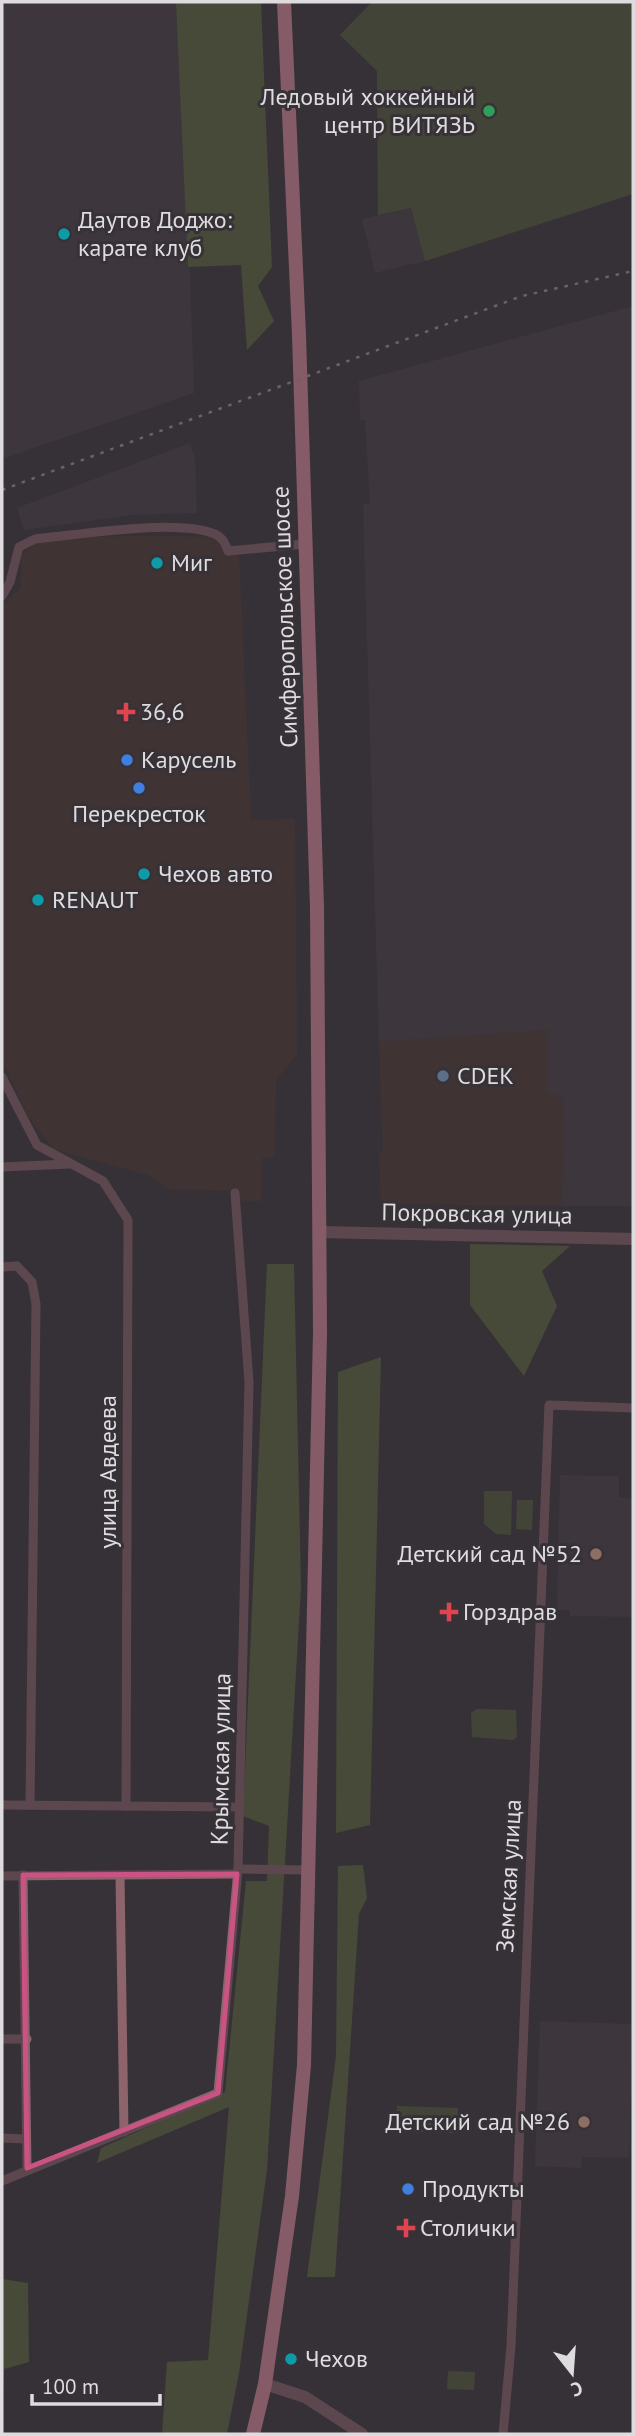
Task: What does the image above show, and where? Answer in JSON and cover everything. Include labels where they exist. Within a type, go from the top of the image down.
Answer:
[{"type":"main road","name":"Симферопольское шоссе","points":[[253,2434],[265,2384],[292,2196],[304,2065],[321,1232],[317,907],[299,335],[284,2]]},
{"type":"street","points":[[2,596],[10,582],[19,547],[35,538],[187,529],[213,533],[221,538],[228,551],[304,544]]},
{"type":"street","name":"улица Авдеева","points":[[2,1077],[37,1146],[103,1181],[128,1220],[126,1806]]},
{"type":"street","points":[[2,1167],[71,1164]]},
{"type":"street","name":"Крымская улица","points":[[2,2181],[27,2168],[86,2149],[218,2093],[237,1871],[249,1382],[235,1193]]},
{"type":"street","name":"Покровская улица","points":[[321,1232],[633,1239]]},
{"type":"street","points":[[2,1267],[17,1266],[32,1282],[36,1304],[30,1805]]},
{"type":"street","name":"Земская улица","points":[[503,2434],[512,2305],[549,1405],[633,1408]]},
{"type":"street","points":[[2,1805],[238,1807]]},
{"type":"street","points":[[2,1876],[120,1876],[310,1870]]},
{"type":"street","points":[[23,1875],[27,2168]]},
{"type":"street","points":[[120,1876],[124,2132]]},
{"type":"street","points":[[2,2039],[27,2039]]},
{"type":"street","points":[[2,2138],[25,2139]]},
{"type":"street","points":[[265,2384],[305,2397],[362,2434]]},
{"type":"highlighted area","points":[[237,1874],[218,2093],[27,2168],[23,1875]]},
{"type":"shaded area","points":[[2,2],[181,2],[194,393],[2,459]]},
{"type":"shaded area","points":[[411,208],[425,261],[375,273],[362,219]]},
{"type":"shaded area","points":[[633,306],[633,1206],[562,1206],[564,1097],[548,1094],[548,1030],[379,1042],[363,504],[370,503],[365,420],[360,420],[359,381]]},
{"type":"shaded area","points":[[190,443],[195,459],[197,513],[130,515],[24,530],[17,508]]},
{"type":"shaded area","points":[[218,537],[239,555],[251,820],[295,819],[297,1055],[276,1080],[274,1157],[262,1158],[261,1201],[242,1201],[237,1191],[170,1189],[148,1175],[53,1149],[28,1116],[6,1068],[2,1065],[2,605],[21,589],[21,556],[40,538]]},
{"type":"shaded area","points":[[548,1030],[548,1094],[564,1097],[562,1206],[381,1204],[379,1152],[383,1151],[379,1042]]},
{"type":"shaded area","name":"Детский сад №52","points":[[560,1475],[619,1476],[619,1497],[633,1499],[633,1617],[570,1616],[570,1610],[557,1610]]},
{"type":"shaded area","name":"Детский сад №26","points":[[540,2021],[633,2024],[629,2158],[582,2157],[581,2168],[535,2166]]},
{"type":"green space","points":[[176,2],[261,2],[272,267],[258,286],[274,321],[247,350],[241,265],[188,267]]},
{"type":"green space","points":[[372,2],[633,4],[633,194],[425,261],[411,208],[378,215],[377,71],[340,35]]},
{"type":"green space","points":[[470,1244],[570,1246],[542,1271],[557,1306],[524,1376],[470,1305]]},
{"type":"green space","points":[[267,1264],[294,1264],[301,1587],[267,2170],[239,2373],[227,2434],[162,2434],[167,2362],[208,2360],[229,2107],[97,2163],[101,2148],[225,2092],[246,1881],[267,1881],[269,1826],[243,1816]]},
{"type":"green space","points":[[381,1357],[370,1825],[336,1833],[338,1372]]},
{"type":"green space","points":[[484,1491],[512,1491],[511,1535],[496,1534],[484,1524]]},
{"type":"green space","points":[[517,1500],[533,1500],[532,1530],[516,1529]]},
{"type":"green space","points":[[477,1709],[516,1710],[517,1737],[513,1740],[472,1737],[471,1713]]},
{"type":"green space","points":[[363,1865],[367,1898],[359,1914],[335,2277],[307,2277],[336,2056],[338,1866]]},
{"type":"green space","points":[[397,2106],[458,2108],[457,2133],[396,2131]]},
{"type":"green space","points":[[2,2279],[28,2283],[29,2362],[4,2369],[2,2414]]},
{"type":"green space","points":[[448,2371],[475,2372],[474,2390],[447,2389]]},
{"type":"railway","points":[[2,490],[522,296],[633,271]]},
{"type":"place","name":"Ледовый хоккейный центр ВИТЯЗЬ","points":[[489,111]]},
{"type":"place","name":"Даутов Доджо: карате клуб","points":[[64,234]]},
{"type":"place","name":"Миг","points":[[157,563]]},
{"type":"place","name":"36,6","points":[[126,712]]},
{"type":"place","name":"Карусель","points":[[127,760]]},
{"type":"place","name":"Перекресток","points":[[139,788]]},
{"type":"place","name":"Чехов авто","points":[[144,874]]},
{"type":"place","name":"RENAUT","points":[[38,900]]},
{"type":"place","name":"CDEK","points":[[443,1076]]},
{"type":"place","name":"Детский сад №52","points":[[596,1554]]},
{"type":"place","name":"Горздрав","points":[[449,1612]]},
{"type":"place","name":"Детский сад №26","points":[[584,2122]]},
{"type":"place","name":"Продукты","points":[[408,2189]]},
{"type":"place","name":"Столички","points":[[406,2228]]},
{"type":"place","name":"Чехов","points":[[291,2359]]}]
